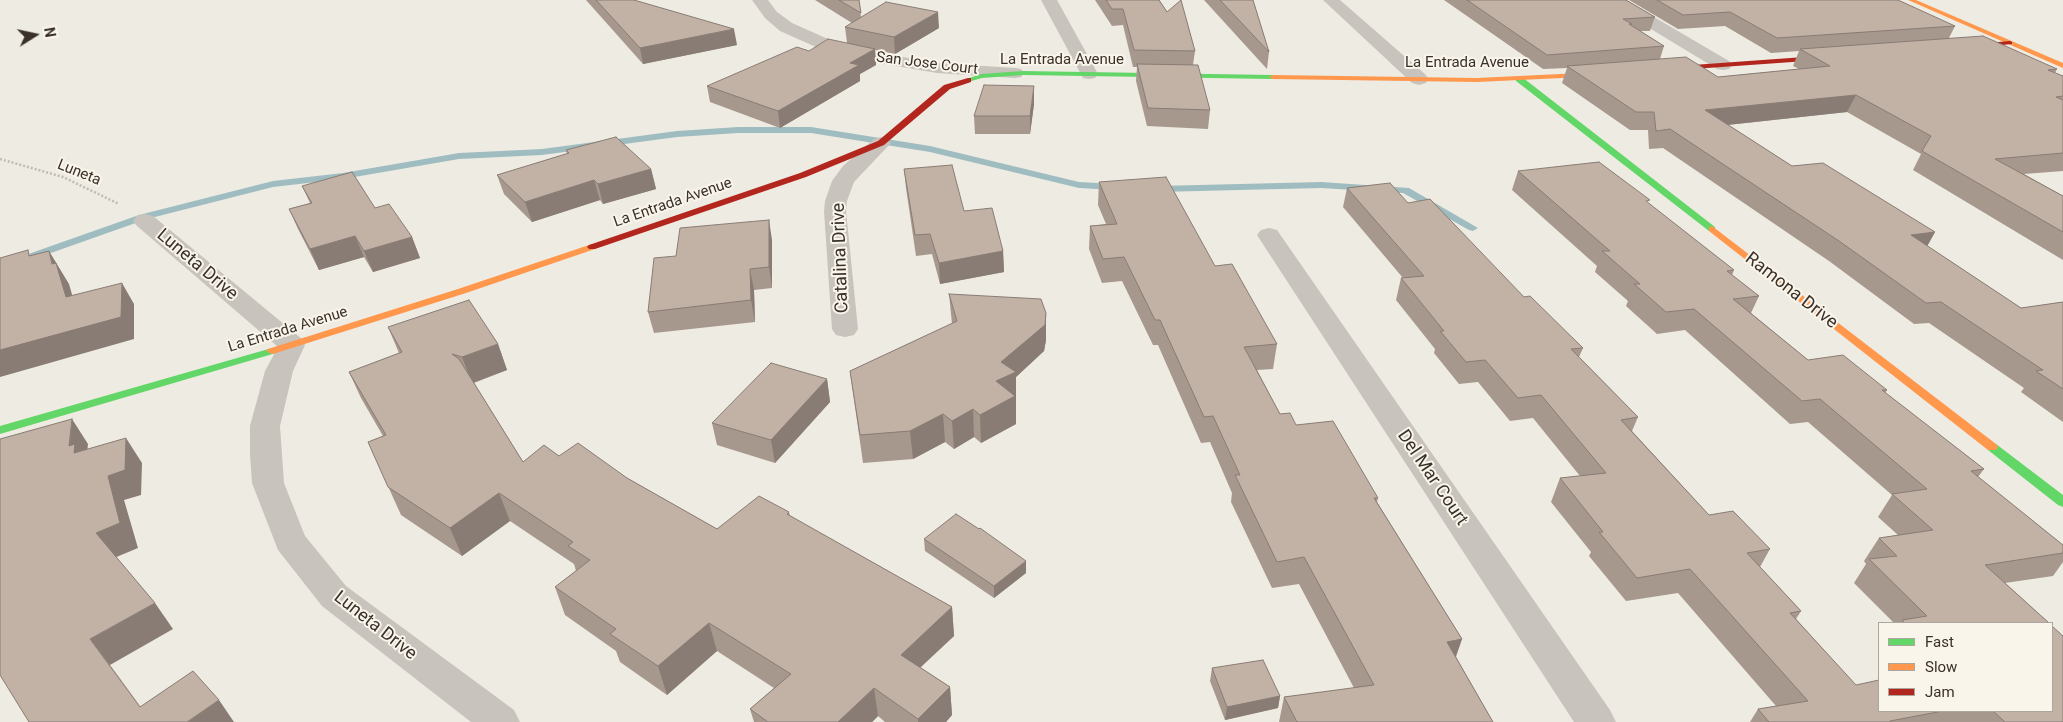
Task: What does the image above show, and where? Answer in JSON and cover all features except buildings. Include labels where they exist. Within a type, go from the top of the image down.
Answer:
[{"type":"street","name":"San Jose Court","points":[[760,0],[771,16],[786,27],[838,49],[886,60],[937,68],[1022,73]]},
{"type":"street","points":[[1049,0],[1089,74]]},
{"type":"street","points":[[1332,0],[1419,79]]},
{"type":"street","points":[[1614,0],[1723,65]]},
{"type":"street","points":[[1911,0],[2063,66]]},
{"type":"street","points":[[1952,48],[2010,43]]},
{"type":"street","points":[[1653,70],[1847,56]]},
{"type":"street","name":"La Entrada Avenue","points":[[0,430],[292,346],[462,291],[794,178],[881,143],[947,87],[981,76],[1022,73],[1519,79],[1614,73]]},
{"type":"street","name":"Ramona Drive","points":[[1519,79],[2063,502]]},
{"type":"street","name":"Catalina Drive","points":[[845,329],[836,201],[843,181],[881,143]]},
{"type":"street","name":"Luneta Drive","points":[[145,221],[292,346],[279,371],[265,426],[264,454],[268,483],[290,540],[334,596],[500,722]]},
{"type":"street","name":"Del Mar Court","points":[[1269,235],[1596,722]]},
{"type":"path","name":"Luneta","points":[[0,159],[63,177],[112,199],[145,221]]},
{"type":"waterway","points":[[0,268],[143,217],[273,184],[343,176],[459,156],[542,152],[677,134],[738,130],[811,130],[930,149],[1079,185],[1115,187]]},
{"type":"waterway","points":[[1158,189],[1321,185],[1405,190],[1473,228]]},
{"type":"traffic: fast","points":[[968,80],[981,76],[1023,73],[1273,77]]},
{"type":"traffic: fast","points":[[1519,79],[1712,229]]},
{"type":"traffic: fast","points":[[0,430],[272,351]]},
{"type":"traffic: fast","points":[[1992,447],[2063,502]]},
{"type":"traffic: slow","points":[[1911,0],[2063,66]]},
{"type":"traffic: slow","points":[[1273,77],[1477,80],[1602,74]]},
{"type":"traffic: slow","points":[[1712,229],[1992,447]]},
{"type":"traffic: slow","points":[[272,351],[462,291],[592,247]]},
{"type":"traffic: jam","points":[[1964,47],[2010,43]]},
{"type":"traffic: jam","points":[[1665,69],[1832,57]]},
{"type":"traffic: jam","points":[[592,247],[803,175],[881,143],[947,87],[968,80]]}]
